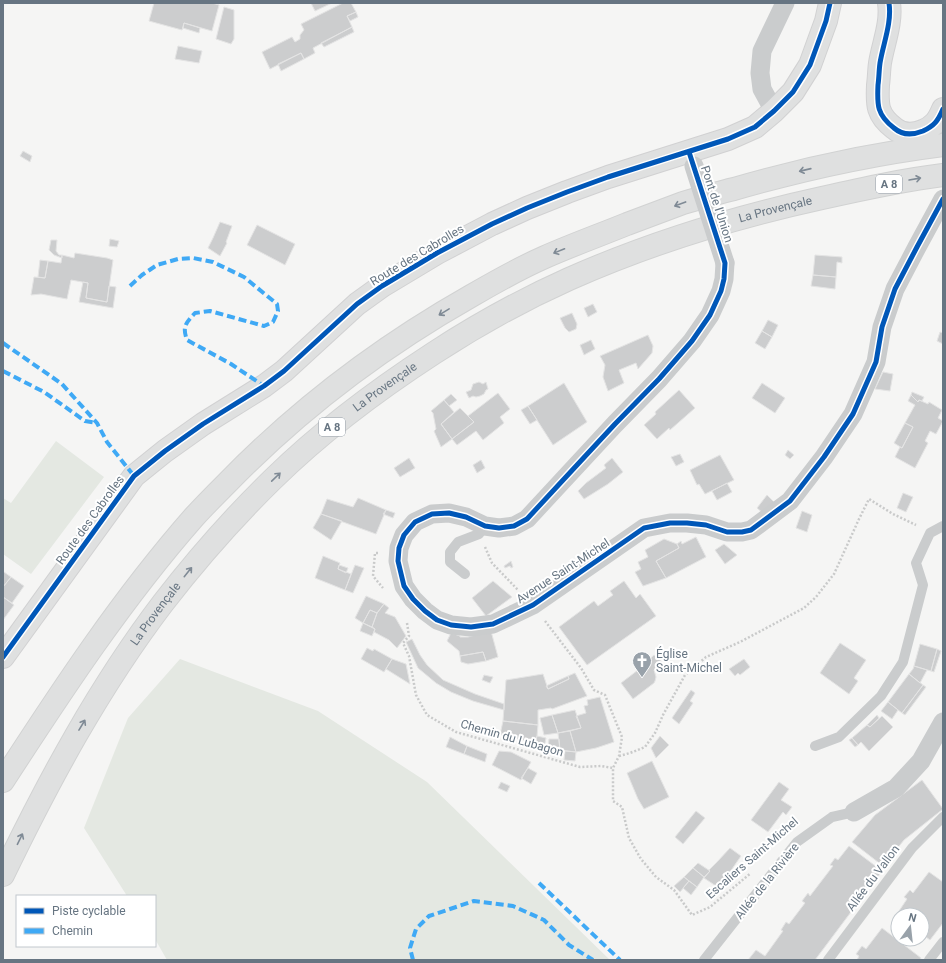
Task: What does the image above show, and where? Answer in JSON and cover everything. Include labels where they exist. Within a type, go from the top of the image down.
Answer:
[{"type":"main road","name":"Route des Cabrolles","points":[[3,657],[134,476],[165,451],[203,424],[264,386],[284,371],[357,304],[382,286],[431,256],[527,208],[608,177],[692,159],[728,139],[755,127],[793,92],[810,65],[826,21],[830,3]]},
{"type":"main road","points":[[889,3],[888,22],[879,65],[877,101],[880,112],[886,122],[898,132],[909,134],[921,131],[933,125],[943,109]]},
{"type":"main road","name":"A 8","points":[[3,781],[103,631],[161,556],[196,515],[244,465],[288,424],[365,363],[444,311],[487,287],[543,258],[603,233],[684,203],[763,180],[843,161],[943,145]]},
{"type":"main road","name":"La Provençale","points":[[3,874],[30,818],[72,742],[115,671],[162,604],[245,508],[275,477],[308,447],[375,394],[402,374],[451,342],[490,319],[568,279],[645,248],[709,227],[780,207],[879,186],[943,175]]},
{"type":"street","points":[[774,111],[762,89],[760,73],[762,51],[785,3]]},
{"type":"street","name":"Pont de l'Union","points":[[692,159],[725,262]]},
{"type":"street","name":"Avenue Saint-Michel","points":[[725,262],[724,279],[721,291],[710,315],[692,341],[659,379],[527,519],[514,526],[482,530],[466,517],[449,513],[432,514],[415,522],[404,535],[399,548],[398,561],[404,586],[413,599],[425,611],[437,620],[451,625],[471,627],[493,624],[533,606],[644,528],[670,523],[687,523],[706,525],[727,532],[742,532],[751,530],[790,501],[824,457],[853,414],[876,362],[882,327],[896,289],[943,199]]},
{"type":"street","name":"Allée de la Rivière","points":[[854,812],[896,788],[921,761],[943,722]]},
{"type":"lane","points":[[815,746],[839,737],[881,696],[903,662],[923,585],[916,563],[930,533],[943,526]]},
{"type":"lane","points":[[465,574],[450,562],[450,552],[458,542],[482,530]]},
{"type":"lane","name":"Allée de la Rivière","points":[[704,960],[797,842],[832,817],[854,812]]},
{"type":"lane","name":"Allée du Vallon","points":[[828,960],[912,848],[943,816]]},
{"type":"lane","points":[[929,960],[943,942]]},
{"type":"path","points":[[619,756],[645,747],[655,733],[685,675],[706,657],[740,642],[804,608],[816,598],[834,574],[869,499],[893,514],[917,526],[922,522]]},
{"type":"path","points":[[387,593],[373,576],[375,553],[393,552],[398,561]]},
{"type":"shaded area","points":[[56,441],[104,477],[31,574],[3,554],[3,498],[11,503]]},
{"type":"shaded area","points":[[180,659],[318,711],[427,782],[610,960],[167,960],[156,941],[156,895],[126,895],[84,828],[128,718]]},
{"type":"building","points":[[154,3],[212,3],[219,5],[212,31],[184,23],[182,30],[149,21]]},
{"type":"building","points":[[311,3],[332,3],[315,11]]},
{"type":"building","points":[[343,3],[351,3],[356,12],[347,16],[352,27],[313,48],[315,53],[304,59],[301,53],[270,69],[262,52],[292,37],[295,42],[300,39],[300,35],[304,30],[301,24]]},
{"type":"building","points":[[224,7],[234,10],[234,39],[231,44],[216,39]]},
{"type":"building","points":[[356,12],[358,17],[350,21],[347,16]]},
{"type":"building","points":[[184,23],[200,28],[199,33],[183,28]]},
{"type":"building","points":[[352,27],[354,32],[324,47],[321,43]]},
{"type":"building","points":[[178,46],[202,51],[199,63],[175,59]]},
{"type":"building","points":[[301,53],[304,59],[281,71],[278,64]]},
{"type":"building","points":[[23,151],[32,156],[30,162],[20,156]]},
{"type":"building","points":[[220,222],[232,226],[226,242],[227,243],[220,256],[208,248]]},
{"type":"building","points":[[257,225],[295,244],[285,265],[247,245]]},
{"type":"building","points":[[110,239],[119,241],[117,247],[109,246]]},
{"type":"building","points":[[51,240],[57,240],[56,251],[59,255],[62,255],[62,258],[54,255],[49,250]]},
{"type":"building","points":[[75,253],[113,260],[107,302],[86,298],[88,283],[71,280],[67,299],[41,294],[31,295],[34,277],[45,278],[48,261],[61,263],[62,255],[74,258]]},
{"type":"building","points":[[815,255],[842,257],[842,263],[837,262],[836,277],[813,275]]},
{"type":"building","points":[[40,260],[48,261],[45,278],[38,277]]},
{"type":"building","points":[[813,275],[836,277],[835,289],[811,286]]},
{"type":"building","points":[[83,282],[88,283],[86,298],[107,302],[109,286],[116,287],[113,308],[79,302]]},
{"type":"building","points":[[593,304],[597,312],[588,317],[584,308]]},
{"type":"building","points":[[572,313],[577,324],[576,329],[569,332],[565,328],[560,318]]},
{"type":"building","points":[[768,320],[778,325],[772,337],[762,331]]},
{"type":"building","points":[[762,331],[772,337],[765,349],[755,343]]},
{"type":"building","points":[[940,332],[943,333],[943,344],[937,341]]},
{"type":"building","points":[[648,335],[653,346],[652,353],[638,369],[636,363],[619,370],[624,383],[608,391],[603,377],[605,365],[600,356]]},
{"type":"building","points":[[591,340],[595,349],[584,355],[580,345]]},
{"type":"building","points":[[883,372],[893,374],[890,391],[875,389]]},
{"type":"building","points":[[479,382],[483,384],[486,382],[488,389],[480,396],[473,396],[469,398],[466,392],[471,390],[473,384]]},
{"type":"building","points":[[564,383],[587,422],[553,445],[528,406]]},
{"type":"building","points":[[762,383],[785,398],[775,413],[752,398]]},
{"type":"building","points":[[679,390],[695,408],[670,430],[669,428],[657,439],[644,425],[656,414],[655,412]]},
{"type":"building","points":[[912,392],[924,397],[922,401],[919,400],[918,402],[911,395]]},
{"type":"building","points":[[498,393],[510,409],[500,417],[504,423],[483,440],[476,431],[457,445],[452,439],[474,422],[468,416]]},
{"type":"building","points":[[451,394],[457,400],[449,406],[444,400]]},
{"type":"building","points":[[911,395],[918,402],[919,400],[928,404],[929,402],[942,410],[938,418],[943,421],[936,434],[930,431],[925,441],[928,443],[915,468],[895,457],[900,447],[902,448],[913,427],[905,423],[915,405],[908,401]]},
{"type":"building","points":[[444,400],[454,412],[441,424],[452,439],[441,447],[434,431],[436,429],[433,413],[431,411]]},
{"type":"building","points":[[528,406],[537,420],[530,424],[521,410]]},
{"type":"building","points":[[460,408],[474,422],[452,439],[441,424]]},
{"type":"building","points":[[905,423],[913,427],[902,448],[894,443]]},
{"type":"building","points":[[788,450],[794,455],[790,459],[785,455]]},
{"type":"building","points":[[680,454],[684,462],[676,466],[671,457]]},
{"type":"building","points":[[720,455],[734,480],[705,494],[699,484],[697,485],[690,470]]},
{"type":"building","points":[[409,458],[415,468],[400,477],[394,468]]},
{"type":"building","points":[[612,458],[623,472],[608,484],[584,499],[578,491],[606,468],[604,465]]},
{"type":"building","points":[[481,460],[485,468],[477,473],[473,465]]},
{"type":"building","points":[[727,483],[732,492],[717,500],[712,491]]},
{"type":"building","points":[[903,493],[913,497],[906,512],[897,508]]},
{"type":"building","points":[[767,495],[776,504],[764,514],[757,508]]},
{"type":"building","points":[[358,498],[386,510],[376,534],[321,514],[327,499],[353,507]]},
{"type":"building","points":[[386,510],[395,513],[393,518],[383,514]]},
{"type":"building","points":[[802,511],[812,515],[807,532],[796,528]]},
{"type":"building","points":[[321,514],[342,521],[331,540],[313,528]]},
{"type":"building","points":[[696,537],[706,557],[666,578],[656,561],[679,548],[677,544],[681,541],[682,544]]},
{"type":"building","points":[[664,539],[677,544],[679,548],[656,561],[666,578],[643,586],[635,572],[641,569],[638,562],[648,557],[645,550]]},
{"type":"building","points":[[724,544],[737,555],[725,564],[715,550]]},
{"type":"building","points":[[323,556],[340,563],[338,569],[351,574],[345,590],[315,578]]},
{"type":"building","points":[[511,561],[513,567],[511,568],[510,566],[505,568],[504,566]]},
{"type":"building","points":[[339,565],[348,568],[346,573],[338,569]]},
{"type":"building","points":[[355,565],[364,568],[353,593],[345,590]]},
{"type":"building","points":[[4,572],[11,577],[3,587],[3,574]]},
{"type":"building","points":[[11,577],[24,586],[12,603],[3,597],[3,587]]},
{"type":"building","points":[[493,581],[512,597],[486,616],[472,598]]},
{"type":"building","points":[[624,581],[636,598],[640,594],[656,616],[587,665],[559,627],[594,601],[598,606],[613,595],[610,591]]},
{"type":"building","points":[[366,596],[384,604],[377,613],[370,610],[363,623],[355,618]]},
{"type":"building","points":[[3,597],[14,605],[3,620]]},
{"type":"building","points":[[384,604],[389,608],[385,613],[395,617],[406,636],[397,648],[389,640],[374,632],[375,629],[372,627],[377,613]]},
{"type":"building","points":[[370,610],[377,613],[372,627],[363,623]]},
{"type":"building","points":[[363,623],[375,629],[372,636],[360,631]]},
{"type":"building","points":[[491,631],[498,657],[486,661],[483,652],[460,656],[459,651],[447,641],[451,633],[460,637],[468,637]]},
{"type":"building","points":[[412,639],[427,665],[443,680],[475,694],[504,704],[504,710],[473,701],[451,692],[436,683],[418,668],[406,642]]},
{"type":"building","points":[[840,643],[866,660],[854,678],[858,681],[849,694],[820,673]]},
{"type":"building","points":[[920,644],[937,649],[931,671],[914,666]]},
{"type":"building","points":[[367,648],[373,651],[374,649],[392,659],[384,672],[361,659]]},
{"type":"building","points":[[937,649],[941,651],[934,672],[931,671]]},
{"type":"building","points":[[483,652],[486,661],[468,664],[461,662],[460,656]]},
{"type":"building","name":"Église Saint-Michel","points":[[654,655],[662,662],[654,670],[656,677],[655,681],[633,699],[621,683]]},
{"type":"building","points":[[392,659],[406,664],[410,684],[386,669]]},
{"type":"building","points":[[744,659],[750,667],[740,675],[738,673],[735,676],[729,669]]},
{"type":"building","points":[[914,666],[927,670],[920,683],[909,674]]},
{"type":"building","points":[[575,673],[587,696],[552,709],[538,710],[538,725],[503,721],[506,680],[543,674],[548,689],[569,679],[568,676]]},
{"type":"building","points":[[909,674],[923,685],[902,713],[888,702]]},
{"type":"building","points":[[484,675],[493,677],[490,683],[482,680]]},
{"type":"building","points":[[568,676],[569,679],[548,689],[546,686]]},
{"type":"building","points":[[923,685],[926,687],[905,715],[902,713]]},
{"type":"building","points":[[691,690],[695,693],[690,701],[693,703],[679,724],[672,718]]},
{"type":"building","points":[[600,697],[614,742],[596,748],[576,752],[570,731],[581,728],[576,716],[586,713],[584,706],[588,705],[587,700]]},
{"type":"building","points":[[888,702],[898,710],[892,719],[881,711]]},
{"type":"building","points":[[575,710],[581,728],[558,733],[552,715]]},
{"type":"building","points":[[552,715],[558,733],[544,735],[540,718]]},
{"type":"building","points":[[877,715],[879,718],[870,727],[867,725]]},
{"type":"building","points":[[882,716],[893,727],[869,751],[861,742],[858,745],[852,738],[867,725],[870,727]]},
{"type":"building","points":[[503,721],[538,725],[535,743],[500,735]]},
{"type":"building","points":[[570,731],[576,752],[560,750],[558,733]]},
{"type":"building","points":[[537,736],[546,738],[544,748],[534,748]]},
{"type":"building","points":[[660,736],[669,745],[656,758],[651,748]]},
{"type":"building","points":[[450,737],[467,746],[464,754],[446,747]]},
{"type":"building","points":[[852,738],[858,745],[855,747],[849,740]]},
{"type":"building","points":[[549,739],[559,739],[560,750],[548,748]]},
{"type":"building","points":[[467,746],[487,754],[485,762],[464,754]]},
{"type":"building","points":[[499,751],[511,752],[531,762],[521,780],[492,765]]},
{"type":"building","points":[[565,751],[576,752],[575,761],[564,760]]},
{"type":"building","points":[[652,761],[669,797],[644,809],[627,773]]},
{"type":"building","points":[[528,768],[537,773],[531,784],[521,778]]},
{"type":"building","points":[[922,780],[943,809],[904,840],[883,866],[852,842],[875,815]]},
{"type":"building","points":[[501,782],[510,786],[507,792],[498,788]]},
{"type":"building","points":[[779,782],[789,789],[781,800],[792,807],[786,815],[783,812],[768,832],[751,820]]},
{"type":"building","points":[[696,811],[705,818],[683,844],[675,837]]},
{"type":"building","points":[[849,846],[882,871],[872,885],[870,884],[865,891],[866,892],[815,960],[748,960],[756,950],[765,956],[783,931],[781,930],[786,922],[789,924],[805,903],[802,901],[808,893],[810,896],[833,866],[830,865],[835,858],[838,860]]},
{"type":"building","points":[[730,848],[741,856],[723,882],[721,881],[716,886],[704,878],[710,871],[709,870]]},
{"type":"building","points":[[698,863],[710,871],[704,877],[693,868]]},
{"type":"building","points":[[693,868],[704,877],[697,887],[684,877]]},
{"type":"building","points":[[929,872],[943,882],[943,923],[930,940],[930,907],[902,907],[907,899],[904,897],[910,890],[913,893]]},
{"type":"building","points":[[684,877],[689,881],[680,892],[674,886]]},
{"type":"building","points":[[689,881],[697,887],[691,895],[683,888]]},
{"type":"building","points":[[882,928],[890,934],[890,947],[907,947],[921,958],[920,960],[857,960],[859,956],[856,954],[862,946],[866,949]]},
{"type":"marked path","points":[[130,286],[142,275],[157,265],[178,259],[193,258],[213,262],[244,277],[277,304],[278,311],[273,322],[264,326],[210,311],[195,313],[189,319],[185,331],[187,340],[231,364],[264,386]]},
{"type":"marked path","points":[[3,343],[62,384],[97,423],[107,442],[134,476]]},
{"type":"marked path","points":[[3,371],[44,392],[85,421],[97,423]]},
{"type":"marked path","points":[[539,883],[620,960]]},
{"type":"marked path","points":[[413,960],[410,948],[416,929],[429,916],[474,901],[513,906],[544,920],[569,945],[593,960]]},
{"type":"cycle path","points":[[3,657],[134,476],[165,451],[203,424],[264,386],[284,371],[357,304],[382,286],[437,253],[492,224],[567,192],[608,177],[728,139],[755,127],[793,92],[810,65],[826,21],[830,3]]},
{"type":"cycle path","points":[[889,3],[890,11],[888,26],[880,63],[878,85],[878,104],[881,114],[888,123],[900,132],[912,134],[923,131],[933,125],[943,109]]},
{"type":"cycle path","points":[[689,152],[725,263],[724,279],[721,291],[710,315],[692,341],[659,379],[527,519],[514,526],[499,528],[485,526],[466,517],[449,513],[432,514],[415,522],[404,535],[399,548],[398,561],[404,586],[413,599],[437,620],[451,625],[471,627],[493,624],[533,605],[644,528],[670,523],[687,523],[706,525],[727,532],[742,532],[751,530],[790,501],[824,457],[853,414],[876,362],[882,327],[895,289],[943,199]]},
{"type":"place","name":"Église Saint-Michel","points":[[642,678]]}]
